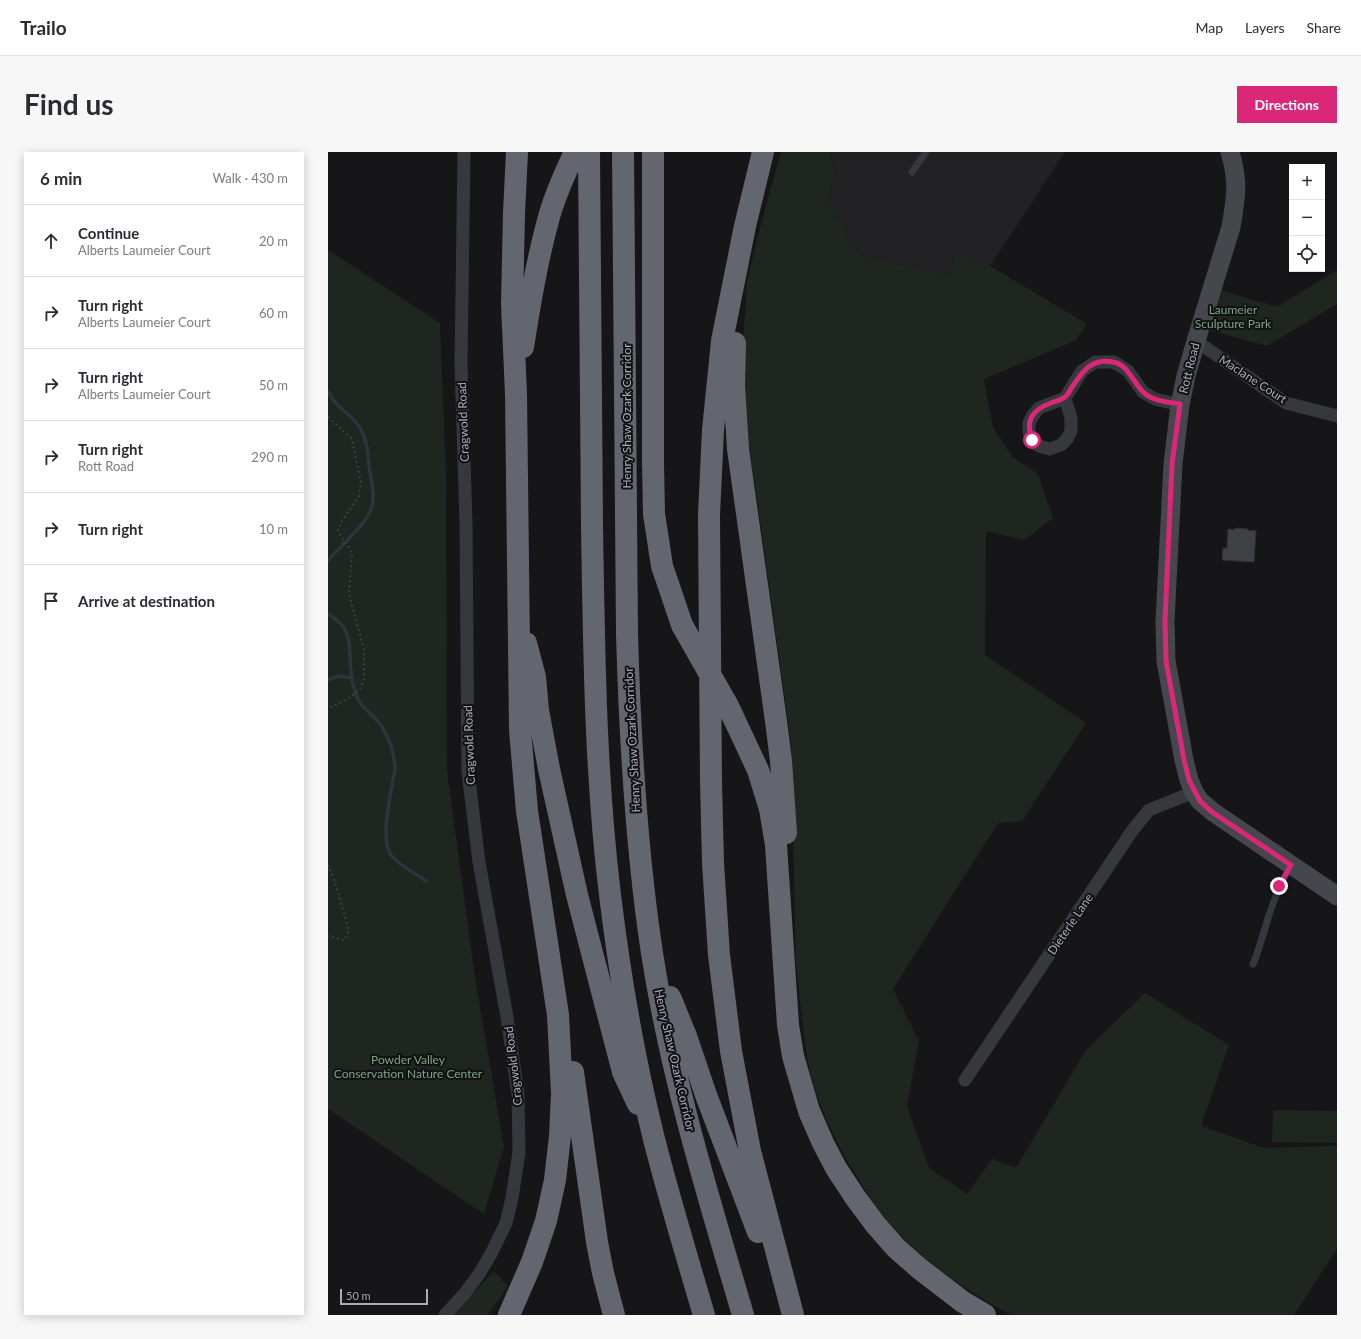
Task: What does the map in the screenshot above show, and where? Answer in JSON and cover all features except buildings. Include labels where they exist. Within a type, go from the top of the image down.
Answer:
[{"type":"highway","points":[[508,1315],[532,1262],[546,1221],[555,1180],[560,1136],[562,1093],[558,1014],[527,811],[520,730],[516,394],[512,284],[517,152]]},
{"type":"highway","points":[[516,394],[537,262],[549,216],[561,183],[575,152]]},
{"type":"highway","points":[[589,152],[594,639],[598,766],[610,895],[630,1022],[654,1138],[704,1315]]},
{"type":"highway","name":"Henry Shaw Ozark Corridor","points":[[623,152],[627,626],[629,698],[637,830],[652,954],[669,1042],[700,1167],[743,1315]]},
{"type":"highway","points":[[653,152],[654,514],[662,566],[682,625],[728,706],[760,777],[770,809],[776,844],[786,1004],[793,1056],[809,1111],[823,1143],[836,1168],[863,1208],[896,1248],[939,1285],[985,1315]]},
{"type":"highway","points":[[763,152],[745,226],[734,288],[722,341],[713,430],[709,515],[709,624],[713,863],[719,955],[731,1051],[750,1151],[792,1315]]},
{"type":"highway","points":[[734,288],[734,386],[738,449],[776,721],[784,794],[787,873],[783,946]]},
{"type":"highway","points":[[518,615],[535,677],[538,710],[559,817],[603,998],[623,1072],[654,1138]]},
{"type":"highway","points":[[652,954],[686,1036],[706,1096],[792,1315]]},
{"type":"highway","points":[[558,1014],[571,1058],[597,1242],[608,1295],[614,1315]]},
{"type":"street","name":"Cragwold Road","points":[[445,1315],[465,1293],[479,1274],[491,1254],[506,1223],[512,1198],[518,1152],[518,1094],[507,1017],[479,862],[468,772],[466,523],[461,365],[464,152]]},
{"type":"street","name":"Rott Road","points":[[1230,152],[1235,168],[1237,182],[1235,203],[1224,253],[1211,289],[1186,376],[1176,431],[1171,486],[1166,605],[1166,661],[1184,760],[1189,780],[1200,801],[1212,812],[1337,896]]},
{"type":"street","name":"Maclane Court","points":[[1196,341],[1286,403],[1337,416]]},
{"type":"street","points":[[1065,398],[1082,371],[1095,362],[1114,362],[1128,371],[1143,392],[1155,399],[1180,404]]},
{"type":"street","name":"Dieterle Lane","points":[[965,1080],[1132,832],[1149,810],[1194,792]]},
{"type":"lane","points":[[912,172],[926,152]]},
{"type":"lane","points":[[1253,964],[1258,954],[1279,886],[1291,865]]},
{"type":"path","points":[[328,417],[352,439],[361,482],[359,496],[339,525],[338,530],[341,537],[348,545],[352,556],[349,594],[364,650],[364,679],[360,690],[349,698],[328,709]]},
{"type":"path","points":[[328,865],[335,882],[349,931],[344,940],[328,936]]},
{"type":"shaded area","points":[[830,152],[1065,152],[990,266],[956,252],[947,275],[860,255],[828,200],[835,173]]},
{"type":"green space","points":[[781,152],[830,152],[835,173],[828,200],[860,255],[947,275],[956,252],[990,266],[1087,324],[1076,340],[984,379],[993,428],[1013,457],[1038,474],[1053,518],[1024,540],[986,531],[985,655],[1086,723],[1022,821],[998,823],[893,989],[919,1041],[907,1106],[929,1168],[967,1194],[992,1159],[1016,1168],[1086,1050],[1145,993],[1229,1045],[1201,1126],[1264,1148],[1337,1146],[1337,1249],[1294,1315],[1011,1315],[975,1294],[940,1270],[893,1227],[876,1208],[838,1144],[826,1118],[811,1076],[806,1052],[801,1010],[795,942],[791,742],[743,409],[743,343],[747,282]]},
{"type":"green space","name":"Powder Valley Conservation Nature Center","points":[[328,250],[440,323],[446,474],[447,770],[475,978],[504,1147],[484,1214],[328,1109]]},
{"type":"green space","name":"Laumeier Sculpture Park","points":[[1337,270],[1337,304],[1267,346],[1205,329],[1217,289],[1277,307]]},
{"type":"green space","points":[[1273,1110],[1337,1111],[1337,1143],[1272,1142]]},
{"type":"green space","points":[[494,1271],[508,1286],[488,1315],[452,1315]]},
{"type":"waterway","points":[[328,391],[339,407],[352,418],[360,428],[366,442],[373,497],[372,506],[365,520],[328,561]]},
{"type":"waterway","points":[[328,614],[341,624],[347,633],[352,679],[359,702],[379,723],[387,735],[392,748],[395,769],[387,814],[386,838],[388,848],[391,855],[398,863],[426,881]]},
{"type":"waterway","points":[[328,680],[338,676],[352,678]]},
{"type":"route","points":[[1032,440],[1029,432],[1029,423],[1033,415],[1039,408],[1065,398],[1082,371],[1095,362],[1114,362],[1128,371],[1143,392],[1155,399],[1180,404],[1172,464],[1165,621],[1166,661],[1170,691],[1184,760],[1189,780],[1200,801],[1212,812],[1291,865],[1279,886]]}]
